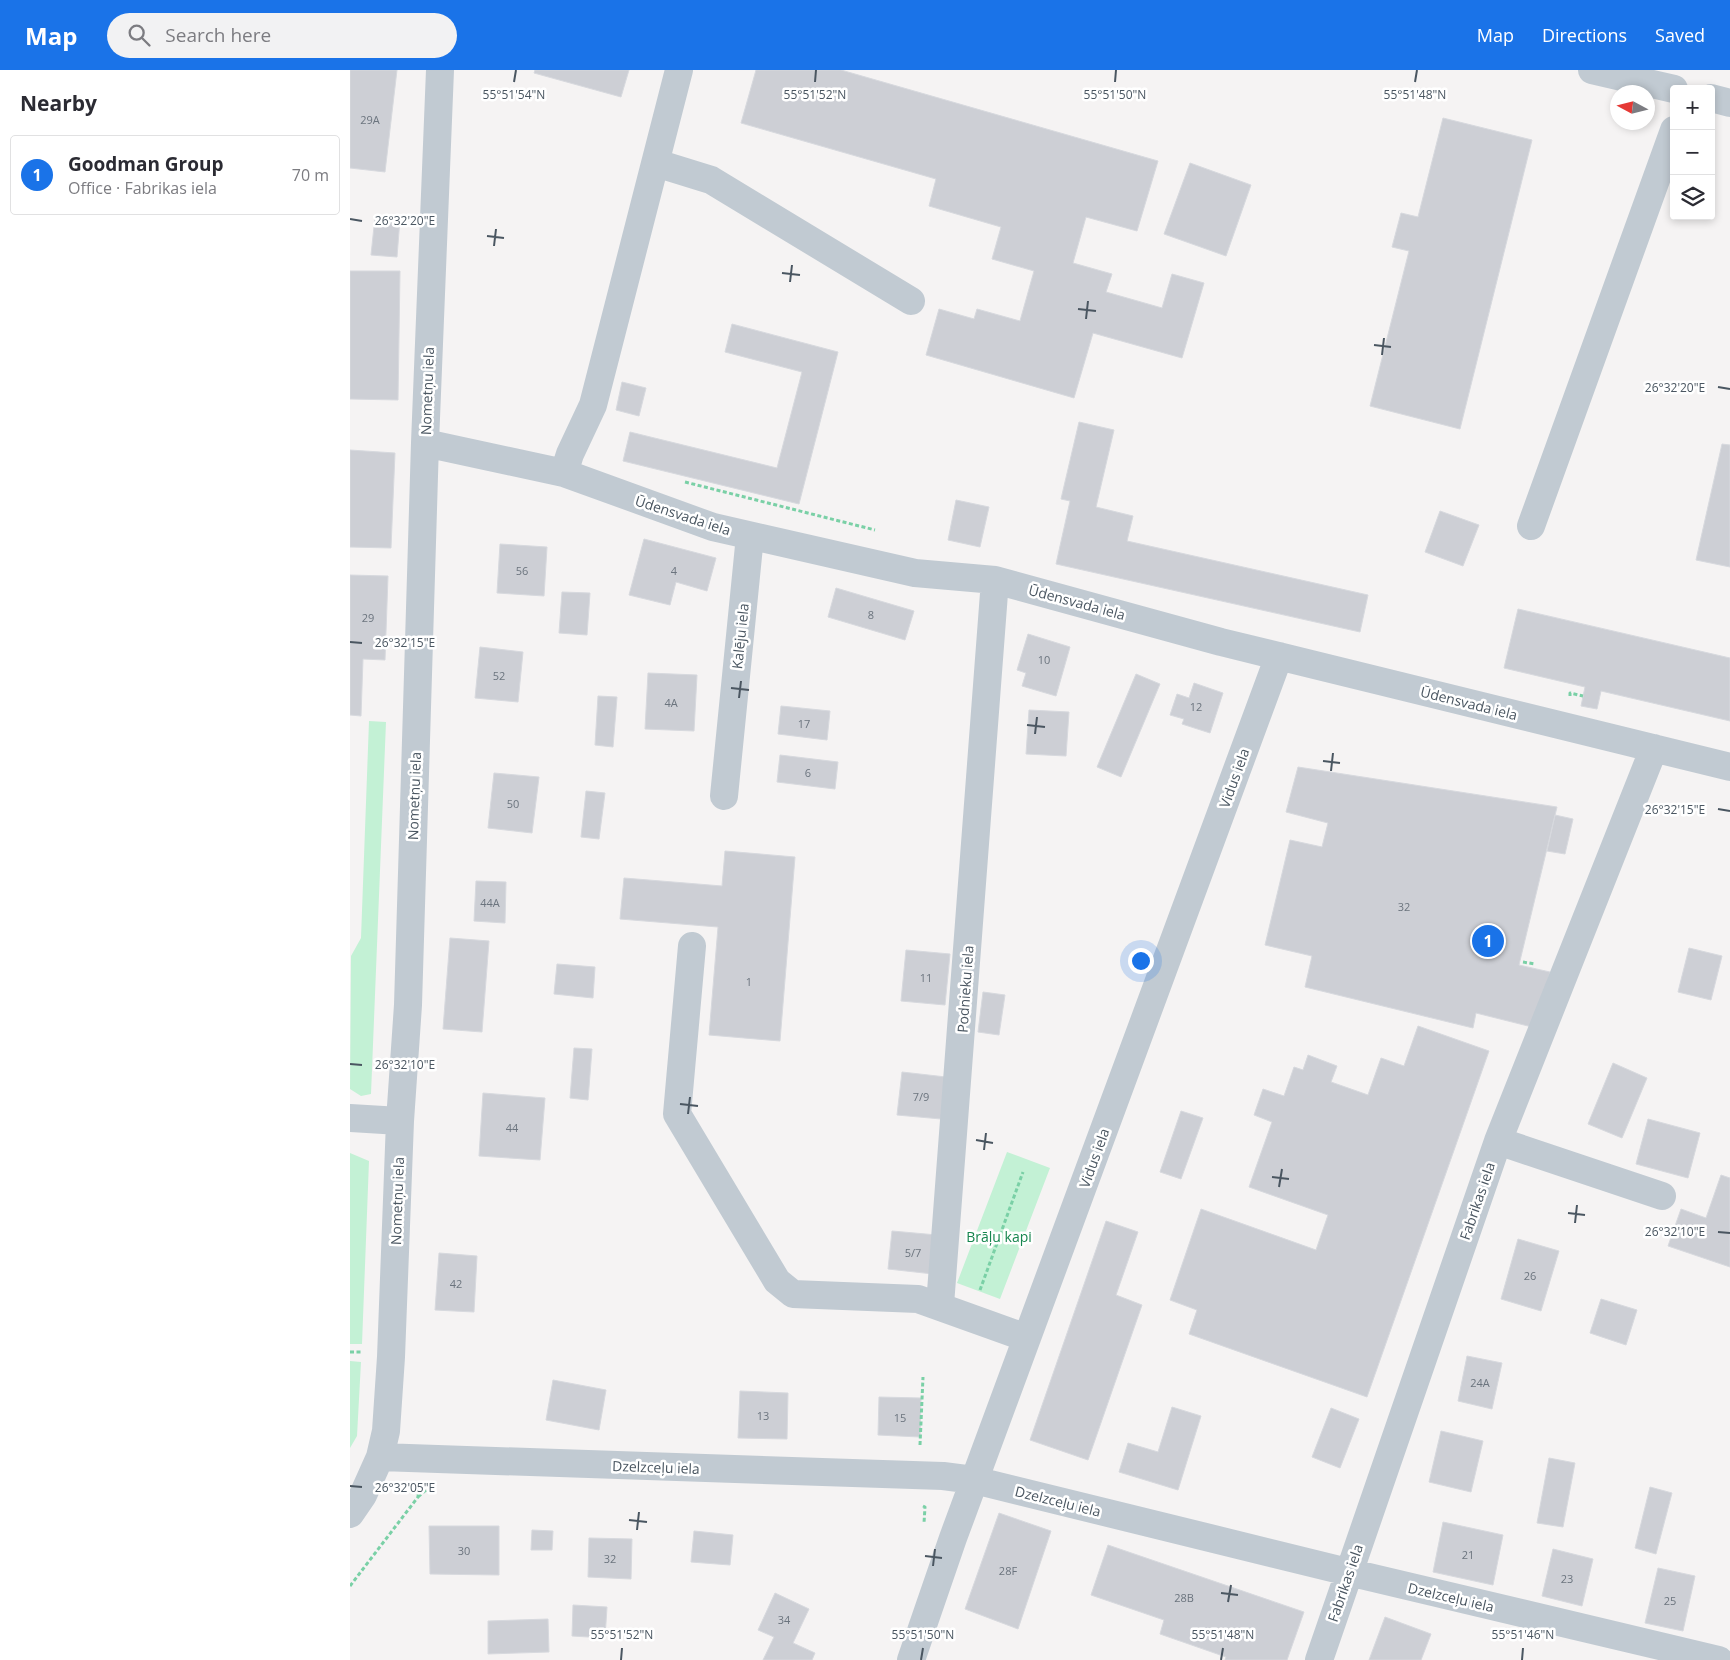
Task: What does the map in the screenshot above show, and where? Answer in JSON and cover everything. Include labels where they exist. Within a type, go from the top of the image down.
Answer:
[{"type":"street","name":"Nometņu iela","points":[[354,1502],[380,1457],[386,1431],[391,1357],[400,1121],[408,1005],[425,443],[440,70]]},
{"type":"street","points":[[564,473],[570,454],[592,405],[679,70]]},
{"type":"street","points":[[1592,70],[1633,75],[1670,88]]},
{"type":"street","points":[[1715,99],[1730,103]]},
{"type":"street","points":[[1531,526],[1670,141]]},
{"type":"street","points":[[656,163],[711,180],[911,301]]},
{"type":"street","name":"Ūdensvada iela","points":[[425,443],[564,473],[713,527],[914,574],[995,580],[1279,656],[1730,767]]},
{"type":"street","name":"Kalēju iela","points":[[724,796],[750,536]]},
{"type":"street","name":"Podnieku iela","points":[[940,1305],[995,580]]},
{"type":"street","name":"Vidus iela","points":[[911,1660],[974,1480],[1279,656]]},
{"type":"street","name":"Fabrikas iela","points":[[1319,1660],[1498,1141],[1654,748]]},
{"type":"street","points":[[692,946],[677,1114],[777,1281],[793,1294],[918,1299],[940,1305],[1027,1338]]},
{"type":"street","points":[[350,1118],[400,1121]]},
{"type":"street","points":[[1498,1141],[1662,1196]]},
{"type":"street","name":"Dzelzceļu iela","points":[[380,1457],[943,1476],[974,1480],[1348,1572],[1719,1660]]},
{"type":"path","points":[[971,1317],[1023,1172]]},
{"type":"path","points":[[350,1352],[366,1353]]},
{"type":"path","points":[[920,1445],[923,1377]]},
{"type":"green space","points":[[369,721],[386,722],[371,1094],[361,1096],[350,1089],[351,956],[361,938]]},
{"type":"green space","name":"Brāļu kapi","points":[[1007,1152],[1050,1168],[1000,1299],[957,1283]]},
{"type":"green space","points":[[350,1153],[369,1161],[362,1344],[350,1344]]},
{"type":"green space","points":[[350,1361],[361,1362],[357,1436],[350,1448]]},
{"type":"building","points":[[350,70],[397,70],[385,172],[350,168]]},
{"type":"building","points":[[535,70],[629,70],[621,97],[534,73]]},
{"type":"building","points":[[756,70],[841,70],[1158,161],[1137,231],[1086,217],[1073,263],[1112,274],[1106,292],[1162,308],[1172,274],[1204,283],[1182,358],[1093,333],[1074,398],[926,355],[939,309],[974,319],[977,309],[1020,321],[1034,271],[992,259],[1001,227],[929,206],[936,179],[741,123]]},
{"type":"building","points":[[1443,118],[1532,140],[1460,429],[1370,406],[1409,251],[1392,247],[1401,213],[1418,217]]},
{"type":"building","points":[[1190,163],[1251,185],[1226,256],[1164,234]]},
{"type":"building","points":[[375,217],[400,219],[397,257],[371,255]]},
{"type":"building","points":[[350,271],[400,271],[398,400],[350,399]]},
{"type":"building","points":[[732,324],[838,352],[799,504],[623,461],[630,432],[777,468],[802,372],[725,352]]},
{"type":"building","points":[[622,382],[646,388],[639,416],[616,410]]},
{"type":"building","points":[[1079,422],[1114,430],[1096,507],[1133,516],[1127,541],[1368,595],[1360,632],[1056,564],[1070,501],[1061,499]]},
{"type":"building","points":[[1722,444],[1730,445],[1730,567],[1696,560]]},
{"type":"building","points":[[350,450],[395,453],[391,548],[350,547]]},
{"type":"building","points":[[956,500],[989,507],[980,547],[948,540]]},
{"type":"building","points":[[1440,511],[1479,525],[1463,566],[1425,552]]},
{"type":"building","points":[[644,539],[716,558],[707,591],[676,582],[670,605],[629,595]]},
{"type":"building","points":[[500,544],[547,547],[544,596],[497,593]]},
{"type":"building","points":[[350,575],[388,576],[385,660],[363,659],[361,716],[350,715]]},
{"type":"building","points":[[836,588],[914,611],[905,640],[828,617]]},
{"type":"building","points":[[562,592],[590,593],[587,635],[559,633]]},
{"type":"building","points":[[1518,609],[1730,658],[1730,721],[1601,691],[1597,709],[1581,706],[1585,687],[1504,668]]},
{"type":"building","points":[[1028,634],[1070,647],[1056,696],[1022,686],[1026,673],[1017,670]]},
{"type":"building","points":[[480,647],[523,652],[518,702],[475,698]]},
{"type":"building","points":[[648,673],[697,675],[694,731],[645,729]]},
{"type":"building","points":[[1136,674],[1160,684],[1121,777],[1097,767]]},
{"type":"building","points":[[1194,683],[1223,693],[1210,733],[1182,724],[1184,719],[1170,715],[1177,694],[1189,698]]},
{"type":"building","points":[[598,696],[617,697],[613,747],[595,745]]},
{"type":"building","points":[[781,706],[830,711],[827,740],[778,734]]},
{"type":"building","points":[[1029,710],[1069,712],[1066,756],[1026,754]]},
{"type":"building","points":[[780,755],[838,762],[835,789],[777,782]]},
{"type":"building","points":[[1298,767],[1557,807],[1519,965],[1550,972],[1536,1028],[1476,1013],[1473,1028],[1305,987],[1312,956],[1265,945],[1290,840],[1322,847],[1328,823],[1286,812]]},
{"type":"building","points":[[494,773],[539,777],[532,833],[488,828]]},
{"type":"building","points":[[586,791],[605,793],[599,839],[581,837]]},
{"type":"building","points":[[1555,815],[1573,819],[1565,854],[1547,851]]},
{"type":"building","points":[[725,851],[795,857],[780,1041],[709,1035],[718,927],[620,919],[624,878],[722,886]]},
{"type":"building","points":[[476,881],[506,882],[505,923],[474,921]]},
{"type":"building","points":[[450,938],[489,941],[482,1032],[443,1029]]},
{"type":"building","points":[[1689,948],[1722,956],[1711,1000],[1678,992]]},
{"type":"building","points":[[906,950],[950,954],[945,1005],[901,1001]]},
{"type":"building","points":[[557,964],[595,967],[593,998],[554,994]]},
{"type":"building","points":[[983,992],[1005,995],[999,1035],[978,1032]]},
{"type":"building","points":[[1418,1026],[1489,1051],[1367,1397],[1189,1334],[1197,1310],[1170,1300],[1201,1209],[1316,1250],[1328,1215],[1249,1187],[1272,1122],[1254,1115],[1263,1089],[1284,1096],[1294,1067],[1303,1070],[1308,1055],[1337,1066],[1331,1082],[1368,1095],[1381,1058],[1404,1066]]},
{"type":"building","points":[[574,1048],[592,1049],[588,1100],[570,1098]]},
{"type":"building","points":[[1613,1063],[1647,1078],[1622,1138],[1588,1124]]},
{"type":"building","points":[[902,1072],[946,1077],[941,1119],[897,1115]]},
{"type":"building","points":[[483,1093],[545,1098],[540,1160],[479,1156]]},
{"type":"building","points":[[1181,1111],[1203,1118],[1181,1179],[1160,1172]]},
{"type":"building","points":[[1648,1119],[1700,1133],[1688,1178],[1636,1164]]},
{"type":"building","points":[[1721,1175],[1730,1178],[1730,1267],[1668,1246],[1681,1209],[1706,1218]]},
{"type":"building","points":[[1106,1221],[1138,1232],[1116,1295],[1142,1305],[1088,1460],[1030,1440]]},
{"type":"building","points":[[892,1231],[937,1235],[933,1274],[888,1269]]},
{"type":"building","points":[[1518,1239],[1559,1251],[1541,1311],[1501,1299]]},
{"type":"building","points":[[439,1253],[477,1256],[474,1312],[435,1310]]},
{"type":"building","points":[[1601,1299],[1637,1310],[1626,1345],[1590,1333]]},
{"type":"building","points":[[1467,1356],[1502,1363],[1492,1409],[1458,1401]]},
{"type":"building","points":[[553,1380],[606,1390],[599,1430],[546,1420]]},
{"type":"building","points":[[740,1391],[788,1393],[787,1439],[738,1438]]},
{"type":"building","points":[[879,1397],[921,1398],[920,1437],[878,1435]]},
{"type":"building","points":[[1172,1407],[1201,1416],[1178,1490],[1119,1472],[1128,1443],[1158,1452]]},
{"type":"building","points":[[1331,1408],[1359,1419],[1340,1468],[1312,1457]]},
{"type":"building","points":[[1441,1431],[1483,1441],[1471,1492],[1429,1482]]},
{"type":"building","points":[[1549,1458],[1575,1463],[1563,1527],[1537,1523]]},
{"type":"building","points":[[1650,1487],[1672,1493],[1656,1554],[1635,1548]]},
{"type":"building","points":[[999,1513],[1051,1531],[1018,1629],[965,1609]]},
{"type":"building","points":[[1443,1522],[1503,1535],[1493,1585],[1433,1572]]},
{"type":"building","points":[[429,1526],[499,1526],[499,1575],[430,1574]]},
{"type":"building","points":[[532,1530],[553,1531],[552,1550],[531,1550]]},
{"type":"building","points":[[694,1531],[733,1535],[730,1565],[691,1562]]},
{"type":"building","points":[[589,1538],[632,1539],[631,1579],[588,1577]]},
{"type":"building","points":[[1108,1545],[1304,1612],[1287,1660],[1225,1660],[1226,1657],[1160,1634],[1164,1620],[1091,1595]]},
{"type":"building","points":[[1553,1549],[1593,1559],[1582,1606],[1542,1596]]},
{"type":"building","points":[[1658,1568],[1695,1576],[1683,1631],[1645,1623]]},
{"type":"building","points":[[775,1593],[809,1609],[793,1643],[815,1653],[812,1660],[763,1660],[774,1637],[758,1630]]},
{"type":"building","points":[[573,1605],[607,1607],[605,1638],[572,1636]]},
{"type":"building","points":[[1385,1617],[1431,1634],[1421,1660],[1369,1660]]},
{"type":"building","points":[[548,1619],[549,1652],[488,1654],[488,1621]]},
{"type":"place","name":"Goodman Group","points":[[1488,941]]}]
